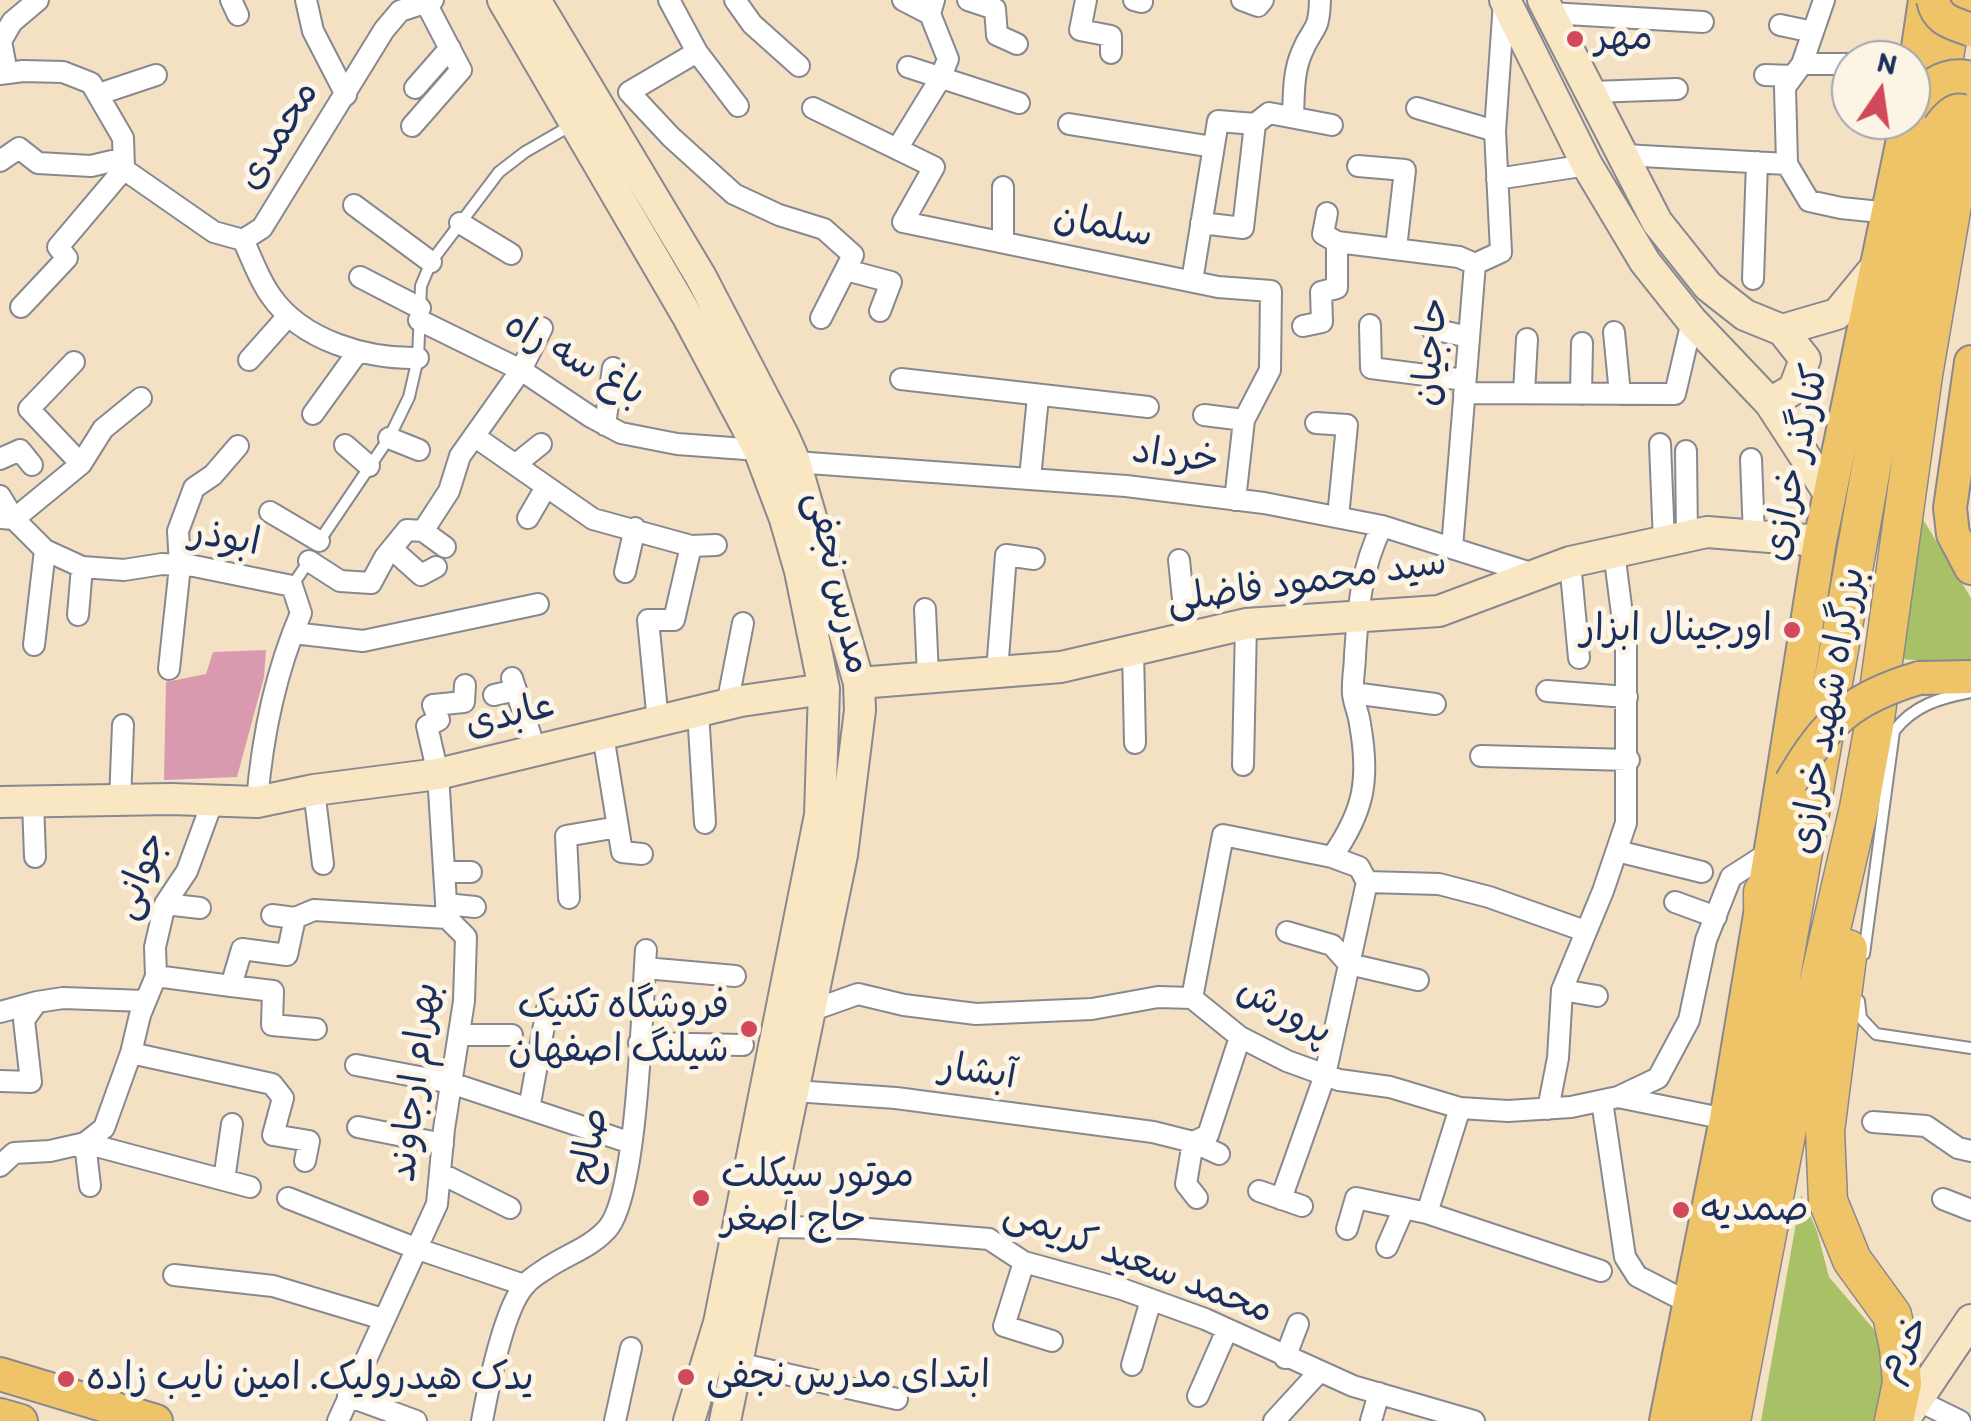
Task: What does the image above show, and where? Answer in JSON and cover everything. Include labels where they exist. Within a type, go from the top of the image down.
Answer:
[{"type":"highway","name":"بزرگراه شهید خرازی","points":[[1696,1421],[1730,1264],[1954,0]]},
{"type":"highway","name":"بزرگراه شهید خرازی","points":[[1731,1421],[1798,1072],[1874,726],[1922,374],[1971,93]]},
{"type":"highway","points":[[1874,726],[1825,1132],[1828,1201],[1852,1260],[1892,1315],[1905,1414]]},
{"type":"highway","points":[[1682,1421],[1744,1104],[1766,965],[1763,892]]},
{"type":"main road","name":"مدرس نجفی","points":[[503,0],[688,317],[759,450],[790,536],[824,689],[820,815],[725,1421]]},
{"type":"main road","name":"مدرس نجفی","points":[[536,0],[702,277],[796,462],[859,683],[860,710],[842,855],[794,1091],[761,1206],[689,1421]]},
{"type":"main road","points":[[1505,0],[1586,165],[1646,262],[1692,321],[1770,403],[1830,494]]},
{"type":"main road","points":[[1918,40],[1925,0]]},
{"type":"main road","points":[[1933,0],[1935,11],[1943,20],[1971,30]]},
{"type":"main road","points":[[1546,6],[1658,222],[1708,286],[1744,315],[1782,330],[1805,359],[1794,389],[1770,403]]},
{"type":"main road","points":[[1931,85],[1948,78],[1971,78]]},
{"type":"main road","name":"کنارگذر خرازی","points":[[1772,838],[1820,541],[1903,140]]},
{"type":"main road","points":[[636,229],[662,211]]},
{"type":"main road","points":[[1782,330],[1837,314],[1880,261]]},
{"type":"main road","points":[[1971,362],[1950,508],[1953,534],[1971,568]]},
{"type":"main road","name":"سید محمود فاضلی","points":[[859,683],[1061,667],[1246,624],[1439,611],[1570,562],[1707,532],[1820,541]]},
{"type":"main road","points":[[1666,1421],[1726,1118],[1772,838],[1791,782],[1810,750],[1842,714],[1880,690],[1919,678],[1971,676]]},
{"type":"main road","name":"عابدی","points":[[212,803],[257,802],[314,790],[438,774],[713,708],[824,689]]},
{"type":"main road","name":"جوانی","points":[[0,802],[171,799],[212,803]]},
{"type":"main road","name":"خرم","points":[[1905,1414],[1971,1320]]},
{"type":"main road","points":[[0,1374],[156,1421]]},
{"type":"main road","points":[[0,1415],[21,1421]]},
{"type":"street","points":[[21,307],[67,258],[58,247],[124,169],[123,138],[90,83],[62,72],[3,74],[0,41],[12,22],[38,0]]},
{"type":"street","points":[[306,0],[313,31],[346,94]]},
{"type":"street","points":[[669,0],[697,52],[738,106]]},
{"type":"street","points":[[736,0],[752,24],[798,66]]},
{"type":"street","points":[[897,149],[948,59],[932,7],[903,0]]},
{"type":"street","points":[[968,0],[996,9],[998,35],[1017,44]]},
{"type":"street","points":[[1086,0],[1080,30],[1110,36],[1112,52]]},
{"type":"street","points":[[1242,0],[1258,6],[1263,0]]},
{"type":"street","points":[[1293,116],[1297,67],[1303,47],[1319,27],[1320,0]]},
{"type":"street","name":"حاجیان","points":[[1452,548],[1474,264],[1501,252],[1495,131],[1505,0]]},
{"type":"street","points":[[1824,0],[1798,70],[1784,88],[1787,164],[1810,201],[1890,214]]},
{"type":"street","points":[[412,126],[461,70],[430,1]]},
{"type":"street","name":"محمدی","points":[[124,169],[214,232],[243,240],[262,228],[384,30],[400,11],[430,1]]},
{"type":"street","points":[[1546,6],[1703,22]]},
{"type":"street","points":[[1780,24],[1814,32]]},
{"type":"street","points":[[416,88],[450,48]]},
{"type":"street","points":[[697,52],[629,92],[734,194],[779,215],[824,229],[853,255],[821,318]]},
{"type":"street","points":[[1765,75],[1831,66]]},
{"type":"street","points":[[908,68],[1020,103]]},
{"type":"street","points":[[98,94],[156,75]]},
{"type":"street","points":[[1592,92],[1677,90]]},
{"type":"street","name":"سلمان","points":[[813,108],[934,167],[903,222],[1192,281],[1272,291],[1270,370],[1244,420],[1234,500]]},
{"type":"street","points":[[1417,108],[1495,131]]},
{"type":"street","points":[[1192,281],[1218,121],[1254,124],[1269,114],[1332,126]]},
{"type":"street","points":[[1068,124],[1214,148]]},
{"type":"street","points":[[1201,224],[1242,228],[1254,124]]},
{"type":"street","points":[[0,160],[18,148],[38,163],[91,166],[112,161],[124,169]]},
{"type":"street","points":[[1624,155],[1787,164]]},
{"type":"street","points":[[1753,279],[1756,162]]},
{"type":"street","points":[[1498,179],[1586,165]]},
{"type":"street","points":[[1358,166],[1404,170],[1396,248]]},
{"type":"street","points":[[1003,187],[1003,242]]},
{"type":"street","points":[[354,205],[431,262]]},
{"type":"street","points":[[1327,213],[1323,234],[1337,242],[1458,257],[1474,264]]},
{"type":"street","points":[[460,223],[511,254]]},
{"type":"street","points":[[243,240],[270,296],[288,316],[357,353],[418,358]]},
{"type":"street","points":[[1303,326],[1322,322],[1321,292],[1338,288],[1337,242]]},
{"type":"street","points":[[846,270],[890,282],[880,311]]},
{"type":"street","name":"باغ سه راه","points":[[360,277],[622,433],[677,444],[759,450]]},
{"type":"street","points":[[249,360],[288,316]]},
{"type":"street","points":[[1370,325],[1371,368],[1464,387],[1524,393],[1675,394],[1692,321]]},
{"type":"street","points":[[423,531],[449,491],[460,456],[521,370],[542,328]]},
{"type":"street","points":[[1432,330],[1468,337]]},
{"type":"street","points":[[1614,332],[1620,394]]},
{"type":"street","points":[[1524,393],[1527,339]]},
{"type":"street","points":[[1581,394],[1582,343]]},
{"type":"street","points":[[313,414],[357,353]]},
{"type":"street","points":[[74,362],[29,408],[81,464]]},
{"type":"street","points":[[605,424],[614,368]]},
{"type":"street","points":[[901,379],[1148,407]]},
{"type":"street","points":[[1030,478],[1038,397]]},
{"type":"street","points":[[7,518],[81,464],[103,429],[142,398]]},
{"type":"street","points":[[1204,414],[1244,420]]},
{"type":"street","points":[[1316,423],[1347,425],[1338,517]]},
{"type":"street","points":[[474,436],[593,519],[690,546],[716,545]]},
{"type":"street","points":[[389,438],[419,450]]},
{"type":"street","points":[[516,464],[541,444]]},
{"type":"street","points":[[1660,444],[1676,539]]},
{"type":"street","points":[[345,445],[369,466]]},
{"type":"street","points":[[169,669],[180,566],[178,532],[194,488],[213,475],[238,446]]},
{"type":"street","points":[[0,459],[20,450],[32,466]]},
{"type":"street","points":[[1676,539],[1686,451]]},
{"type":"street","points":[[1751,459],[1754,536]]},
{"type":"street","name":"خرداد","points":[[796,462],[1030,478],[1234,500],[1382,526],[1536,575]]},
{"type":"street","points":[[528,518],[546,486]]},
{"type":"street","name":"ابوذر","points":[[0,496],[7,518],[45,550],[82,567],[124,570],[162,564],[292,586],[301,613],[260,767],[257,802]]},
{"type":"street","points":[[270,512],[319,541]]},
{"type":"street","points":[[1332,857],[1354,826],[1365,782],[1361,727],[1353,693],[1360,587],[1382,526]]},
{"type":"street","points":[[625,572],[635,528]]},
{"type":"street","points":[[309,561],[340,582],[371,582],[407,530],[423,531],[446,547]]},
{"type":"street","points":[[658,722],[648,620],[674,620],[690,546]]},
{"type":"street","points":[[392,549],[421,575],[436,567]]},
{"type":"street","points":[[34,646],[45,550]]},
{"type":"street","points":[[1548,1109],[1558,1058],[1562,990],[1626,823],[1626,645],[1614,552]]},
{"type":"street","points":[[997,671],[1006,555],[1034,559]]},
{"type":"street","points":[[1179,560],[1187,638]]},
{"type":"street","points":[[1570,562],[1579,658]]},
{"type":"street","points":[[78,615],[82,567]]},
{"type":"street","points":[[293,633],[363,641],[538,604]]},
{"type":"street","points":[[925,609],[928,676]]},
{"type":"street","points":[[705,823],[713,708],[743,623]]},
{"type":"street","points":[[1243,764],[1246,624]]},
{"type":"street","points":[[1134,650],[1135,743]]},
{"type":"street","points":[[494,695],[514,684],[536,752]]},
{"type":"street","name":"بهرام ارجاوند","points":[[338,1421],[437,1204],[464,1000],[466,937],[447,911],[438,774],[427,726],[439,720],[433,705],[464,702],[465,685]]},
{"type":"street","points":[[1547,691],[1628,696]]},
{"type":"street","points":[[1353,693],[1435,704]]},
{"type":"street","points":[[120,801],[122,725]]},
{"type":"street","points":[[603,736],[622,852],[642,854]]},
{"type":"street","points":[[1480,756],[1629,760]]},
{"type":"street","points":[[314,790],[323,864]]},
{"type":"street","points":[[33,802],[35,857]]},
{"type":"street","name":"جوانی","points":[[86,1143],[104,1128],[156,976],[156,947],[166,904],[187,871],[212,803]]},
{"type":"street","points":[[569,898],[566,836],[618,827]]},
{"type":"street","points":[[1192,998],[1223,835],[1358,866],[1367,882],[1326,1075],[1281,1199]]},
{"type":"street","points":[[1690,1304],[1637,1276],[1625,1257],[1610,1099],[1658,1078],[1689,1020],[1706,940],[1732,878],[1772,838]]},
{"type":"street","points":[[1617,851],[1702,872]]},
{"type":"street","points":[[444,872],[471,872]]},
{"type":"street","points":[[1367,882],[1439,884],[1585,931]]},
{"type":"street","points":[[1676,902],[1716,917]]},
{"type":"street","points":[[166,904],[200,908]]},
{"type":"street","points":[[272,915],[294,918],[314,910],[447,911],[475,907]]},
{"type":"street","points":[[231,986],[242,948],[288,954],[294,918]]},
{"type":"street","points":[[1287,932],[1332,946],[1350,964],[1418,980]]},
{"type":"street","name":"صالح","points":[[524,1285],[580,1251],[609,1227],[624,1188],[645,959],[735,976]]},
{"type":"street","points":[[156,976],[273,992],[272,1025],[316,1029]]},
{"type":"street","points":[[1562,990],[1597,996]]},
{"type":"street","name":"پرورش","points":[[810,1011],[858,994],[904,1005],[976,1014],[1092,1009],[1158,998],[1192,998],[1240,1037],[1288,1061],[1340,1080],[1390,1087],[1460,1108],[1548,1109],[1610,1099],[1726,1118]]},
{"type":"street","points":[[0,1012],[63,998],[146,1001]]},
{"type":"street","points":[[0,1081],[31,1082],[24,1020],[37,1002]]},
{"type":"street","points":[[529,1109],[547,1009]]},
{"type":"street","points":[[458,1035],[512,1034]]},
{"type":"street","points":[[1197,1198],[1186,1184],[1193,1142],[1208,1135],[1240,1037]]},
{"type":"street","points":[[639,1043],[744,1045]]},
{"type":"street","points":[[131,1052],[272,1084],[283,1098],[274,1135],[309,1140],[305,1161]]},
{"type":"street","points":[[356,1065],[451,1082],[631,1143]]},
{"type":"street","name":"آبشار","points":[[794,1091],[896,1098],[1153,1132],[1193,1142],[1219,1154]]},
{"type":"street","points":[[1427,1213],[1460,1108]]},
{"type":"street","points":[[1873,1122],[1926,1126],[1958,1148],[1971,1151]]},
{"type":"street","points":[[224,1180],[232,1124]]},
{"type":"street","points":[[358,1127],[443,1144]]},
{"type":"street","points":[[5,1158],[86,1143],[250,1187]]},
{"type":"street","points":[[86,1143],[90,1186]]},
{"type":"street","points":[[440,1172],[510,1208]]},
{"type":"street","points":[[1258,1191],[1302,1206]]},
{"type":"street","points":[[288,1198],[524,1285],[510,1312],[482,1421]]},
{"type":"street","points":[[1347,1229],[1356,1198],[1427,1213],[1601,1271]]},
{"type":"street","points":[[1943,1200],[1971,1210]]},
{"type":"street","name":"محمد سعید کریمی","points":[[761,1206],[856,1228],[989,1239],[1024,1262],[1151,1300],[1319,1372],[1474,1421]]},
{"type":"street","points":[[1386,1247],[1404,1208]]},
{"type":"street","points":[[1024,1262],[1004,1326],[1052,1341]]},
{"type":"street","points":[[174,1275],[273,1286],[382,1319]]},
{"type":"street","points":[[1132,1365],[1151,1300]]},
{"type":"street","points":[[1286,1358],[1298,1324]]},
{"type":"street","points":[[1198,1396],[1227,1330]]},
{"type":"street","points":[[615,1421],[631,1348]]},
{"type":"street","points":[[737,1363],[897,1399]]},
{"type":"street","points":[[1274,1421],[1319,1372]]},
{"type":"street","points":[[1371,1421],[1379,1393]]},
{"type":"street","points":[[348,1396],[416,1421]]},
{"type":"street","points":[[1905,1414],[1960,1421]]},
{"type":"lane","points":[[292,586],[389,438],[409,397],[418,358],[421,286],[431,262],[500,172],[574,122]]},
{"type":"lane","points":[[1863,968],[1894,731],[1902,720],[1927,703],[1971,692]]},
{"type":"lane","points":[[1860,987],[1860,1018],[1876,1034],[1971,1048]]},
{"type":"green space","points":[[1919,513],[1971,598],[1971,663],[1898,659]]},
{"type":"green space","points":[[1801,1195],[1817,1231],[1829,1277],[1883,1340],[1887,1405],[1878,1421],[1761,1421]]},
{"type":"building","points":[[266,650],[264,677],[237,777],[164,780],[166,682],[206,674],[213,652]]},
{"type":"place","name":"مهر","points":[[1575,39]]},
{"type":"place","name":"اورجینال ابزار","points":[[1792,630]]},
{"type":"place","name":"فروشگاه تکنیک شیلنگ اصفهان","points":[[749,1029]]},
{"type":"place","name":"موتور سیکلت حاج اصغر","points":[[701,1198]]},
{"type":"place","name":"صمدیه","points":[[1681,1210]]},
{"type":"place","name":"ابتدای مدرس نجفی","points":[[686,1377]]},
{"type":"place","name":"یدک هیدرولیک. امین نایب زاده","points":[[66,1379]]}]
